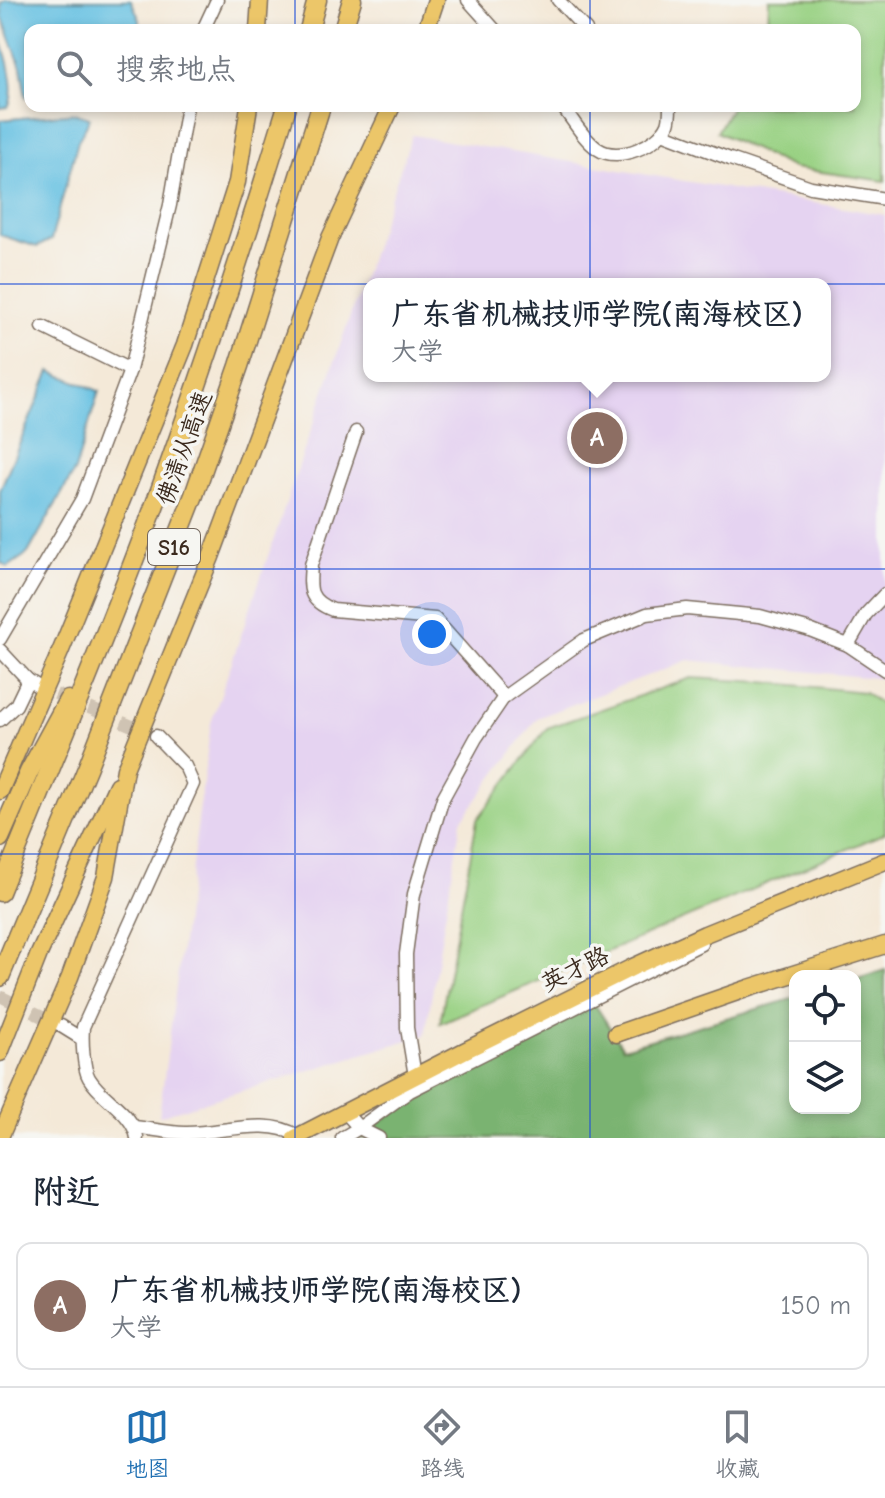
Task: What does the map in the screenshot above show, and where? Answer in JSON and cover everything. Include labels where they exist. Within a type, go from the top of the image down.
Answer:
[{"type":"highway","points":[[311,24],[317,0]]},
{"type":"highway","points":[[345,24],[352,0]]},
{"type":"highway","name":"佛清从高速","points":[[0,892],[146,528],[215,334],[285,112]]},
{"type":"highway","name":"佛清从高速","points":[[0,977],[88,766],[194,495],[239,366],[319,112]]},
{"type":"highway","points":[[0,838],[29,772],[103,638]]},
{"type":"main road","points":[[258,24],[260,0]]},
{"type":"main road","points":[[428,24],[436,0]]},
{"type":"main road","points":[[0,791],[67,636],[185,345],[237,182],[248,112]]},
{"type":"main road","points":[[0,1053],[39,954],[125,769],[211,557],[330,238],[389,112]]},
{"type":"main road","points":[[0,1137],[70,977],[106,877],[125,769]]},
{"type":"main road","name":"英才路","points":[[296,1137],[545,1010],[705,934],[885,861]]},
{"type":"main road","points":[[616,1034],[885,945]]},
{"type":"street","points":[[206,24],[217,0]]},
{"type":"street","points":[[468,0],[490,24]]},
{"type":"street","points":[[558,0],[580,24]]},
{"type":"street","points":[[0,639],[82,499],[130,370],[170,205],[186,112]]},
{"type":"street","points":[[567,112],[597,149],[617,155],[642,148],[662,133],[669,123],[670,112]]},
{"type":"street","points":[[662,133],[811,187],[885,199]]},
{"type":"street","points":[[43,327],[130,370]]},
{"type":"street","points":[[356,432],[311,565],[313,596],[320,605],[333,610],[435,619],[504,697]]},
{"type":"street","points":[[848,645],[866,614],[885,594]]},
{"type":"street","points":[[415,1076],[406,1014],[406,954],[414,894],[443,798],[476,738],[504,697],[584,640],[647,614],[687,609],[760,616],[807,629],[848,645],[885,670]]},
{"type":"street","points":[[0,650],[33,684],[1,718]]},
{"type":"street","points":[[156,736],[185,766],[193,784],[83,1027],[88,1077],[136,1132],[209,1133],[255,1126],[288,1130],[296,1137]]},
{"type":"street","name":"英才路","points":[[342,1138],[410,1091],[625,981],[720,935],[885,867]]},
{"type":"street","points":[[61,1026],[82,1039]]},
{"type":"street","points":[[345,1112],[359,1128],[379,1138]]},
{"type":"shaded area","points":[[412,135],[885,215],[885,679],[688,660],[537,718],[461,821],[425,1035],[159,1116],[211,723],[363,278],[363,382],[831,382],[831,278],[363,278]]},
{"type":"green space","points":[[769,0],[885,0],[885,181],[793,168],[717,132],[729,112],[861,112],[861,24],[768,24]]},
{"type":"green space","points":[[691,678],[864,692],[885,707],[885,833],[440,1023],[477,820],[547,728]]},
{"type":"green space","points":[[885,970],[885,1138],[358,1138],[423,1091],[594,1003],[623,1048],[789,1000],[789,1114],[861,1114],[861,978]]},
{"type":"water","points":[[6,0],[131,0],[140,24],[24,24],[24,85],[21,67],[2,16],[1,3]]},
{"type":"water","points":[[0,38],[12,92],[8,107],[0,108]]},
{"type":"water","points":[[74,113],[90,118],[78,141],[51,240],[37,247],[0,235],[0,120]]},
{"type":"water","points":[[50,371],[99,391],[75,470],[28,553],[8,567],[0,562],[0,490]]},
{"type":"tunnel","points":[[39,687],[156,736]]},
{"type":"tunnel","points":[[0,996],[58,1025]]},
{"type":"place","name":"广东省机械技师学院(南海校区)","points":[[597,438]]}]
